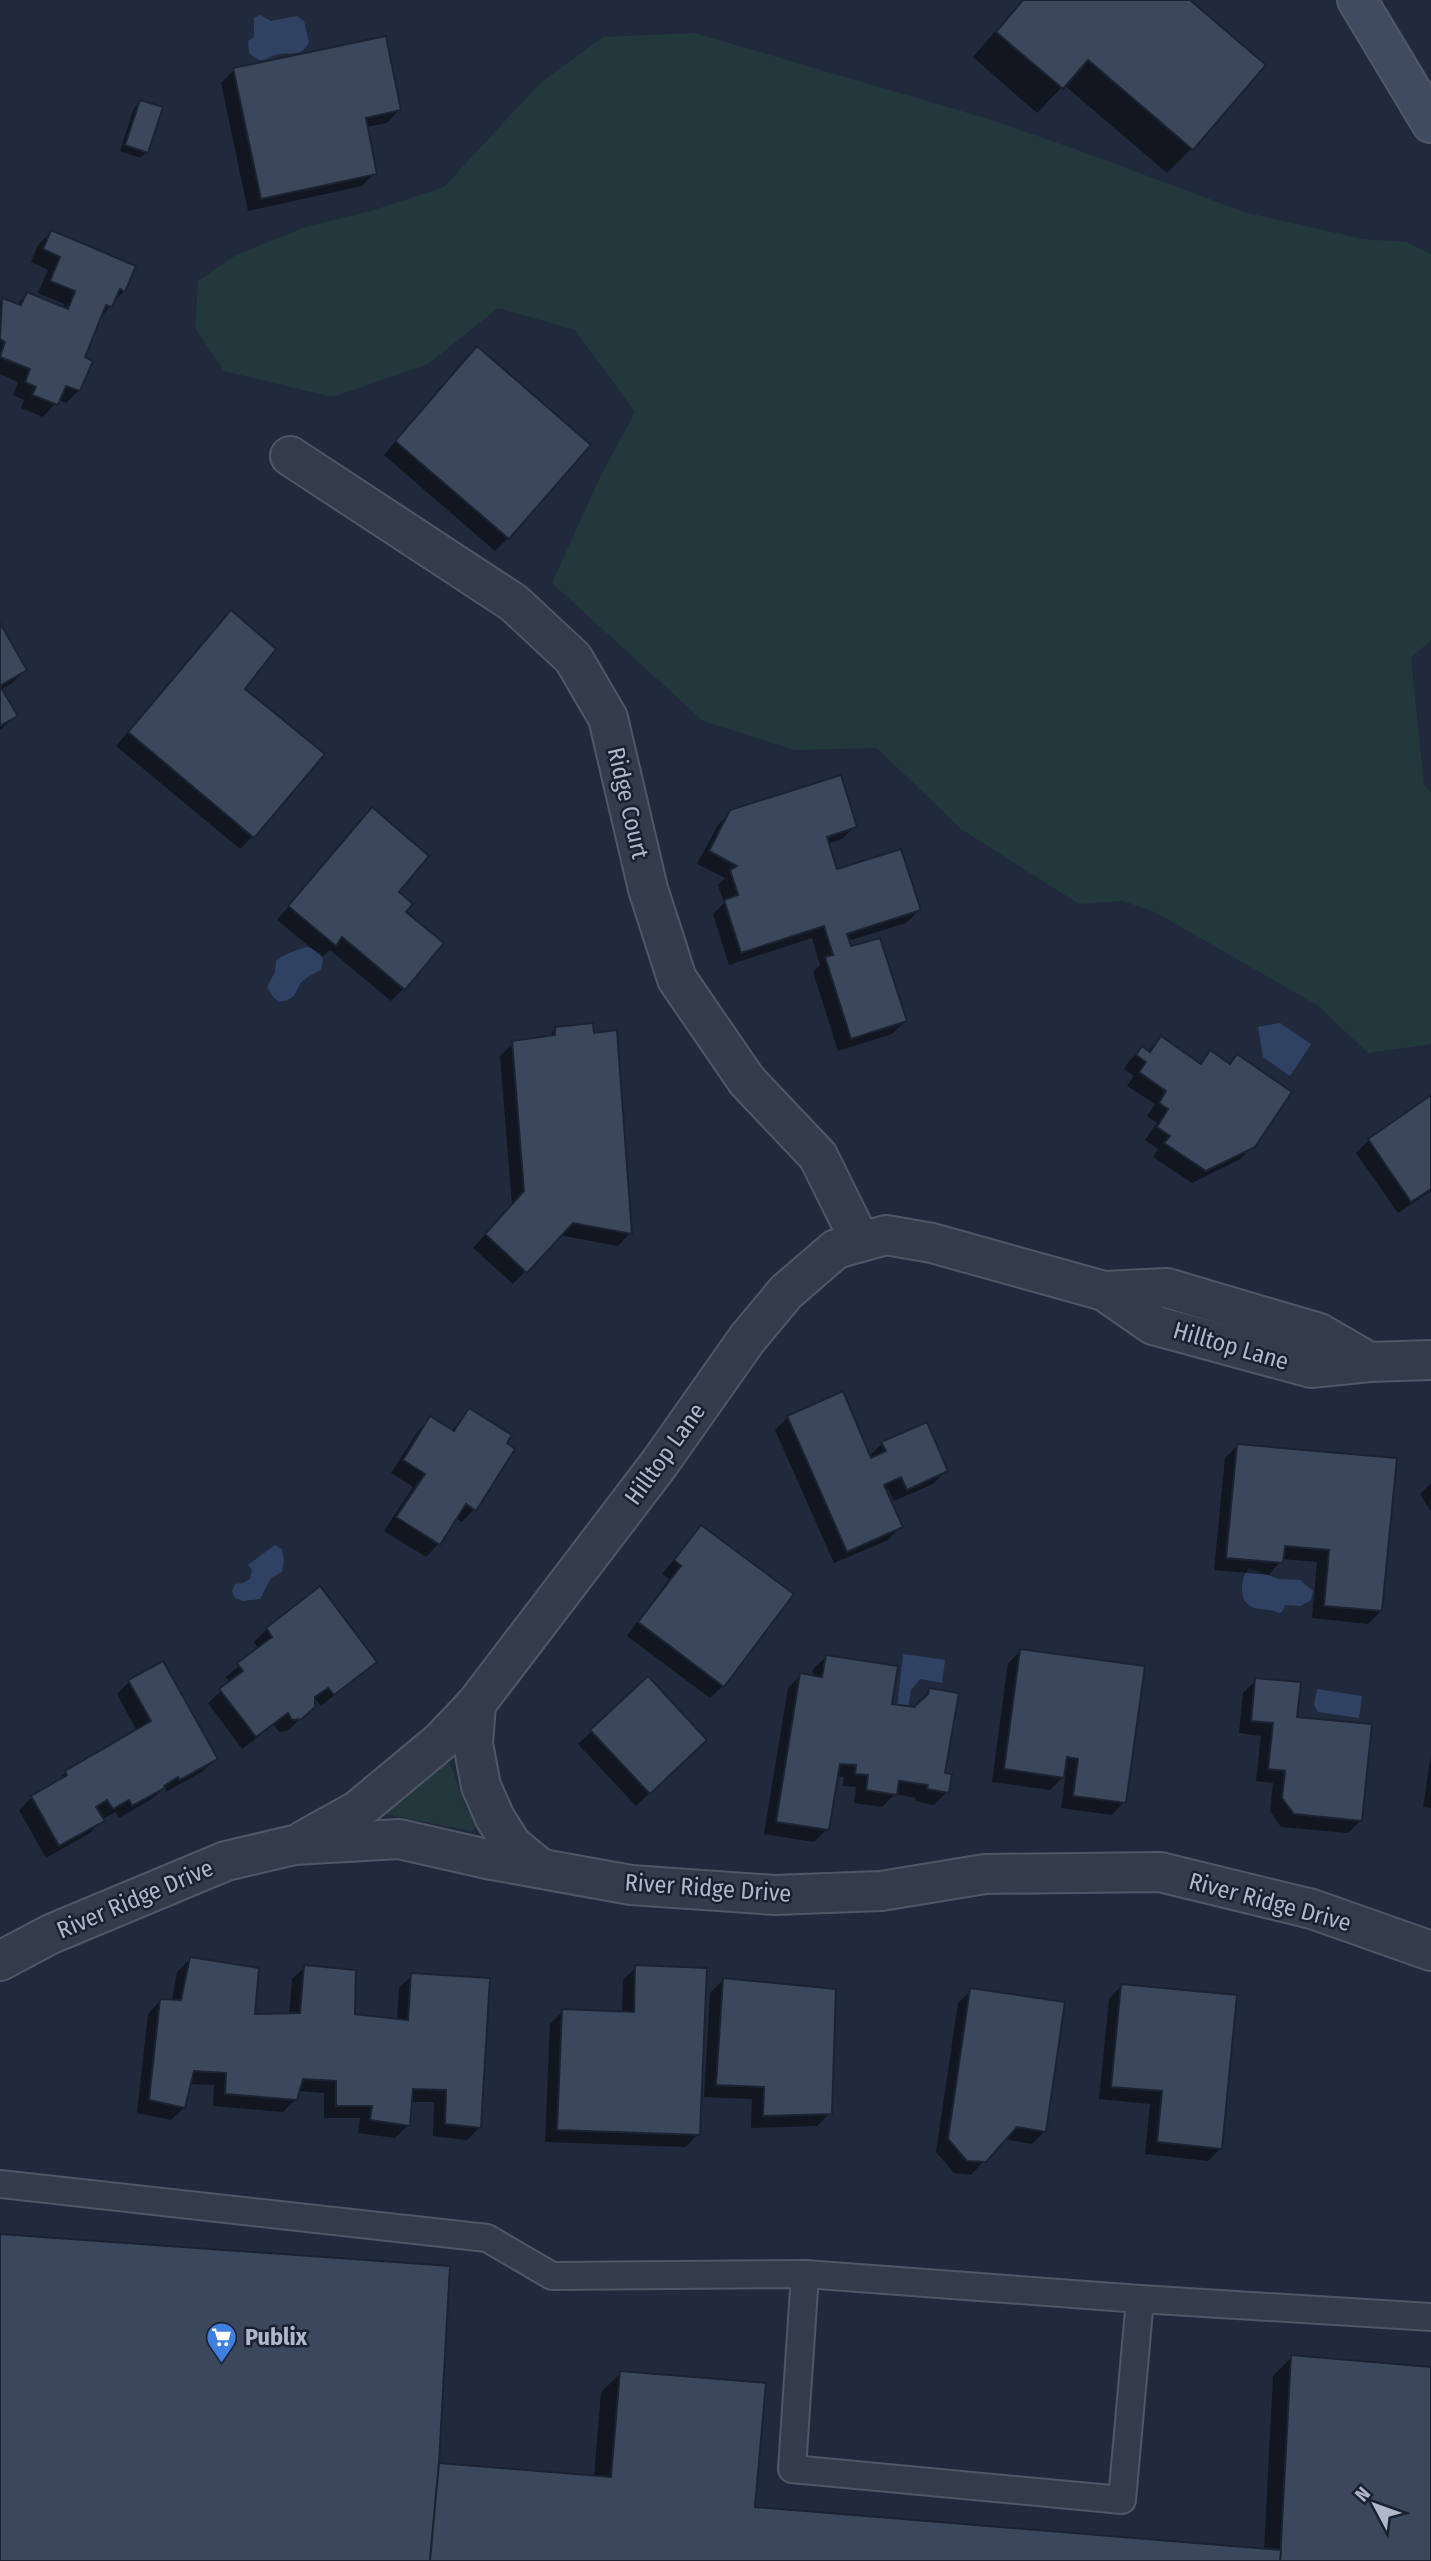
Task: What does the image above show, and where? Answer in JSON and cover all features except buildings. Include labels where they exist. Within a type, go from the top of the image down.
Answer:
[{"type":"street","points":[[1357,0],[1431,123]]},
{"type":"street","name":"Ridge Court","points":[[290,456],[514,603],[573,658],[608,718],[648,889],[677,979],[747,1081],[818,1156],[860,1241]]},
{"type":"street","name":"Hilltop Lane","points":[[294,1845],[358,1810],[441,1741],[476,1704],[659,1464],[747,1339],[786,1292],[836,1249],[886,1235],[932,1243],[1104,1291],[1167,1289],[1319,1333],[1368,1363],[1431,1360]]},
{"type":"street","points":[[476,1704],[473,1745],[481,1786],[495,1818],[512,1844],[540,1868]]},
{"type":"street","name":"River Ridge Drive","points":[[0,1961],[51,1934],[226,1861],[294,1845],[398,1839],[631,1885],[775,1895],[881,1891],[985,1874],[1160,1872],[1312,1909],[1431,1951]]},
{"type":"lane","points":[[0,2184],[487,2238],[552,2276],[805,2274],[1431,2317]]},
{"type":"lane","points":[[805,2274],[792,2469],[1122,2500],[1140,2299]]},
{"type":"green space","points":[[695,33],[985,118],[1244,212],[1362,239],[1406,242],[1431,254],[1431,640],[1411,658],[1424,785],[1431,793],[1431,1044],[1368,1053],[1317,1005],[1155,912],[1123,901],[1079,904],[961,829],[877,748],[795,750],[703,721],[552,583],[600,477],[635,412],[575,330],[498,308],[428,364],[333,397],[224,371],[195,328],[198,281],[236,255],[305,227],[371,211],[444,187],[540,83],[603,37]]},
{"type":"green space","points":[[444,1763],[451,1766],[464,1803],[476,1825],[474,1829],[471,1831],[380,1813]]},
{"type":"water","points":[[260,15],[271,21],[297,16],[304,21],[309,42],[306,47],[297,53],[275,55],[264,60],[254,57],[249,53],[248,41],[254,37],[254,18]]},
{"type":"water","points":[[308,947],[321,953],[321,969],[305,979],[290,999],[279,1002],[267,987],[275,972],[276,961],[291,952]]},
{"type":"water","points":[[1280,1023],[1311,1044],[1290,1076],[1263,1057],[1258,1027]]},
{"type":"water","points":[[275,1545],[282,1549],[282,1572],[271,1578],[260,1599],[243,1601],[235,1598],[232,1591],[235,1584],[250,1579],[252,1570],[248,1565]]},
{"type":"water","points":[[1249,1568],[1279,1579],[1300,1580],[1313,1591],[1311,1600],[1301,1606],[1285,1605],[1279,1613],[1252,1607],[1247,1604],[1242,1594],[1244,1577]]},
{"type":"water","points":[[903,1654],[945,1660],[942,1683],[920,1679],[911,1690],[908,1709],[897,1708]]},
{"type":"water","points":[[1317,1689],[1362,1696],[1359,1718],[1318,1712],[1314,1705]]},
{"type":"place","name":"Publix","points":[[222,2364]]}]
